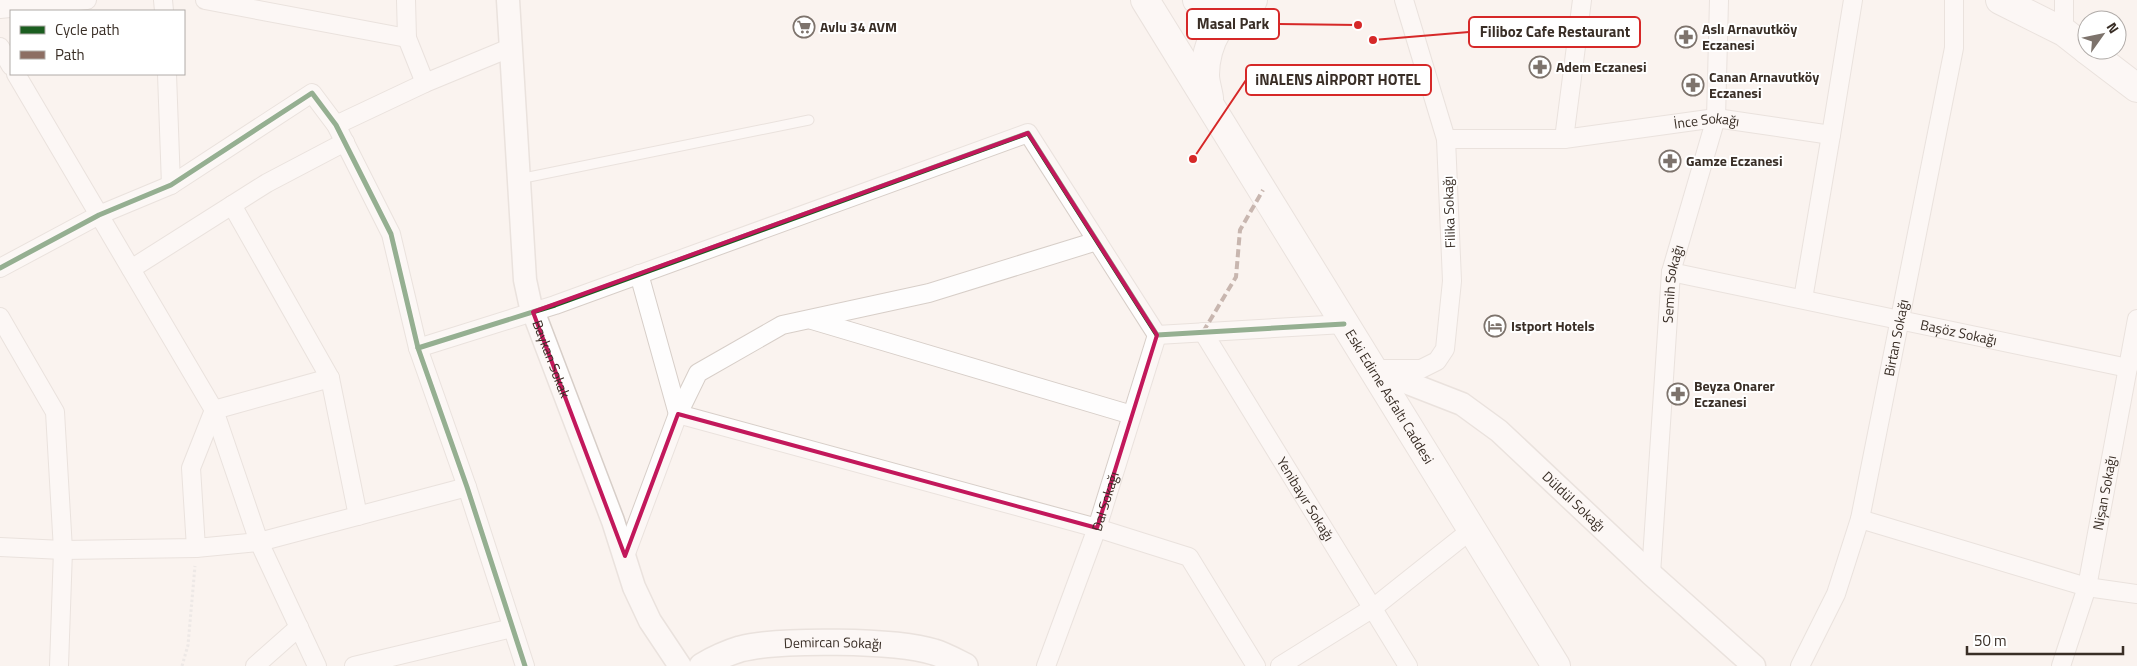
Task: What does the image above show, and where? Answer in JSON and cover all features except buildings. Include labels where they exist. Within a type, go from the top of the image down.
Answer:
[{"type":"main road","name":"Eski Edirne Asfaltı Caddesi","points":[[1145,0],[1556,666]]},
{"type":"main road","points":[[1197,0],[1205,4],[1247,2]]},
{"type":"main road","points":[[2000,0],[2064,32],[2077,42]]},
{"type":"main road","points":[[1210,103],[1205,75],[1209,50],[1220,24],[1247,2]]},
{"type":"main road","points":[[2100,60],[2137,88]]},
{"type":"main road","name":"Demircan Sokağı","points":[[702,666],[741,649],[803,644],[862,643],[898,646],[933,652],[965,666]]},
{"type":"street","points":[[0,9],[87,0]]},
{"type":"street","points":[[205,0],[407,38]]},
{"type":"street","points":[[406,0],[407,38],[425,83]]},
{"type":"street","name":"Baykan Sokak","points":[[508,0],[525,280],[534,312],[634,587],[650,621],[680,666]]},
{"type":"street","name":"Filika Sokağı","points":[[1372,369],[1421,369],[1437,362],[1445,349],[1452,281],[1446,139],[1404,0]]},
{"type":"street","points":[[1564,139],[1582,0]]},
{"type":"street","name":"Semih Sokağı","points":[[1651,574],[1671,272],[1716,118],[1719,0]]},
{"type":"street","points":[[1803,299],[1853,0]]},
{"type":"street","name":"Birtan Sokağı","points":[[1800,666],[1836,594],[1860,519],[1954,48],[1954,0]]},
{"type":"street","points":[[2064,0],[2064,32]]},
{"type":"street","points":[[0,47],[10,64]]},
{"type":"street","points":[[336,125],[425,83],[512,47]]},
{"type":"street","points":[[17,75],[214,410],[259,542],[317,666]]},
{"type":"street","points":[[167,75],[171,185]]},
{"type":"street","points":[[0,268],[99,215],[171,185],[312,93],[336,125],[390,234],[418,348],[467,487],[525,666]]},
{"type":"street","name":"İnce Sokağı","points":[[1446,139],[1564,139],[1716,118],[1831,135]]},
{"type":"street","points":[[418,348],[534,312],[1028,133],[1157,335],[1344,324]]},
{"type":"street","points":[[130,269],[267,183],[345,142]]},
{"type":"street","points":[[232,205],[330,378],[358,516]]},
{"type":"street","points":[[624,556],[678,414],[698,373],[782,325],[928,293],[1097,241]]},
{"type":"street","name":"Başöz Sokağı","points":[[1671,272],[2128,368]]},
{"type":"street","points":[[639,274],[678,414]]},
{"type":"street","points":[[0,317],[55,412],[63,550],[59,666]]},
{"type":"street","points":[[809,319],[1132,415]]},
{"type":"street","name":"Nişan Sokağı","points":[[2061,666],[2087,586],[2137,319]]},
{"type":"street","name":"Yenibayır Sokağı","points":[[1203,332],[1408,666]]},
{"type":"street","name":"Dal Sokağı","points":[[1046,666],[1097,528],[1157,335]]},
{"type":"street","name":"Düldül Sokağı","points":[[1372,369],[1462,404],[1499,431],[1651,574],[1754,666]]},
{"type":"street","points":[[214,410],[330,378]]},
{"type":"street","points":[[196,548],[191,468],[214,410]]},
{"type":"street","points":[[678,414],[1097,528],[1189,557],[1256,666]]},
{"type":"street","points":[[0,546],[63,550],[196,548],[259,542],[467,487]]},
{"type":"street","points":[[1860,519],[2087,586],[2137,594]]},
{"type":"street","points":[[1280,666],[1373,608],[1471,530]]},
{"type":"street","points":[[255,666],[299,627]]},
{"type":"street","points":[[354,666],[512,628]]},
{"type":"lane","points":[[519,179],[809,120]]},
{"type":"path","points":[[182,666],[188,645],[196,548]]},
{"type":"highlighted area","points":[[1028,133],[1157,335],[1097,528],[678,414],[625,556],[533,312]]},
{"type":"marked path","points":[[1203,332],[1236,277],[1240,230],[1263,190]]},
{"type":"cycle path","points":[[0,268],[99,215],[171,185],[312,93],[336,125],[391,234],[418,348],[467,487],[525,666]]},
{"type":"cycle path","points":[[418,348],[555,305],[1028,133],[1157,335],[1344,324]]},
{"type":"place","name":"Masal Park","points":[[1358,25]]},
{"type":"place","name":"Avlu 34 AVM","points":[[804,27]]},
{"type":"place","name":"Aslı Arnavutköy Eczanesi","points":[[1686,37]]},
{"type":"place","name":"Filiboz Cafe Restaurant","points":[[1373,40]]},
{"type":"place","name":"Adem Eczanesi","points":[[1540,67]]},
{"type":"place","name":"Canan Arnavutköy Eczanesi","points":[[1693,85]]},
{"type":"place","name":"iNALENS AİRPORT HOTEL","points":[[1193,159]]},
{"type":"place","name":"Gamze Eczanesi","points":[[1670,161]]},
{"type":"place","name":"Istport Hotels","points":[[1495,326]]},
{"type":"place","name":"Beyza Onarer Eczanesi","points":[[1678,394]]}]
